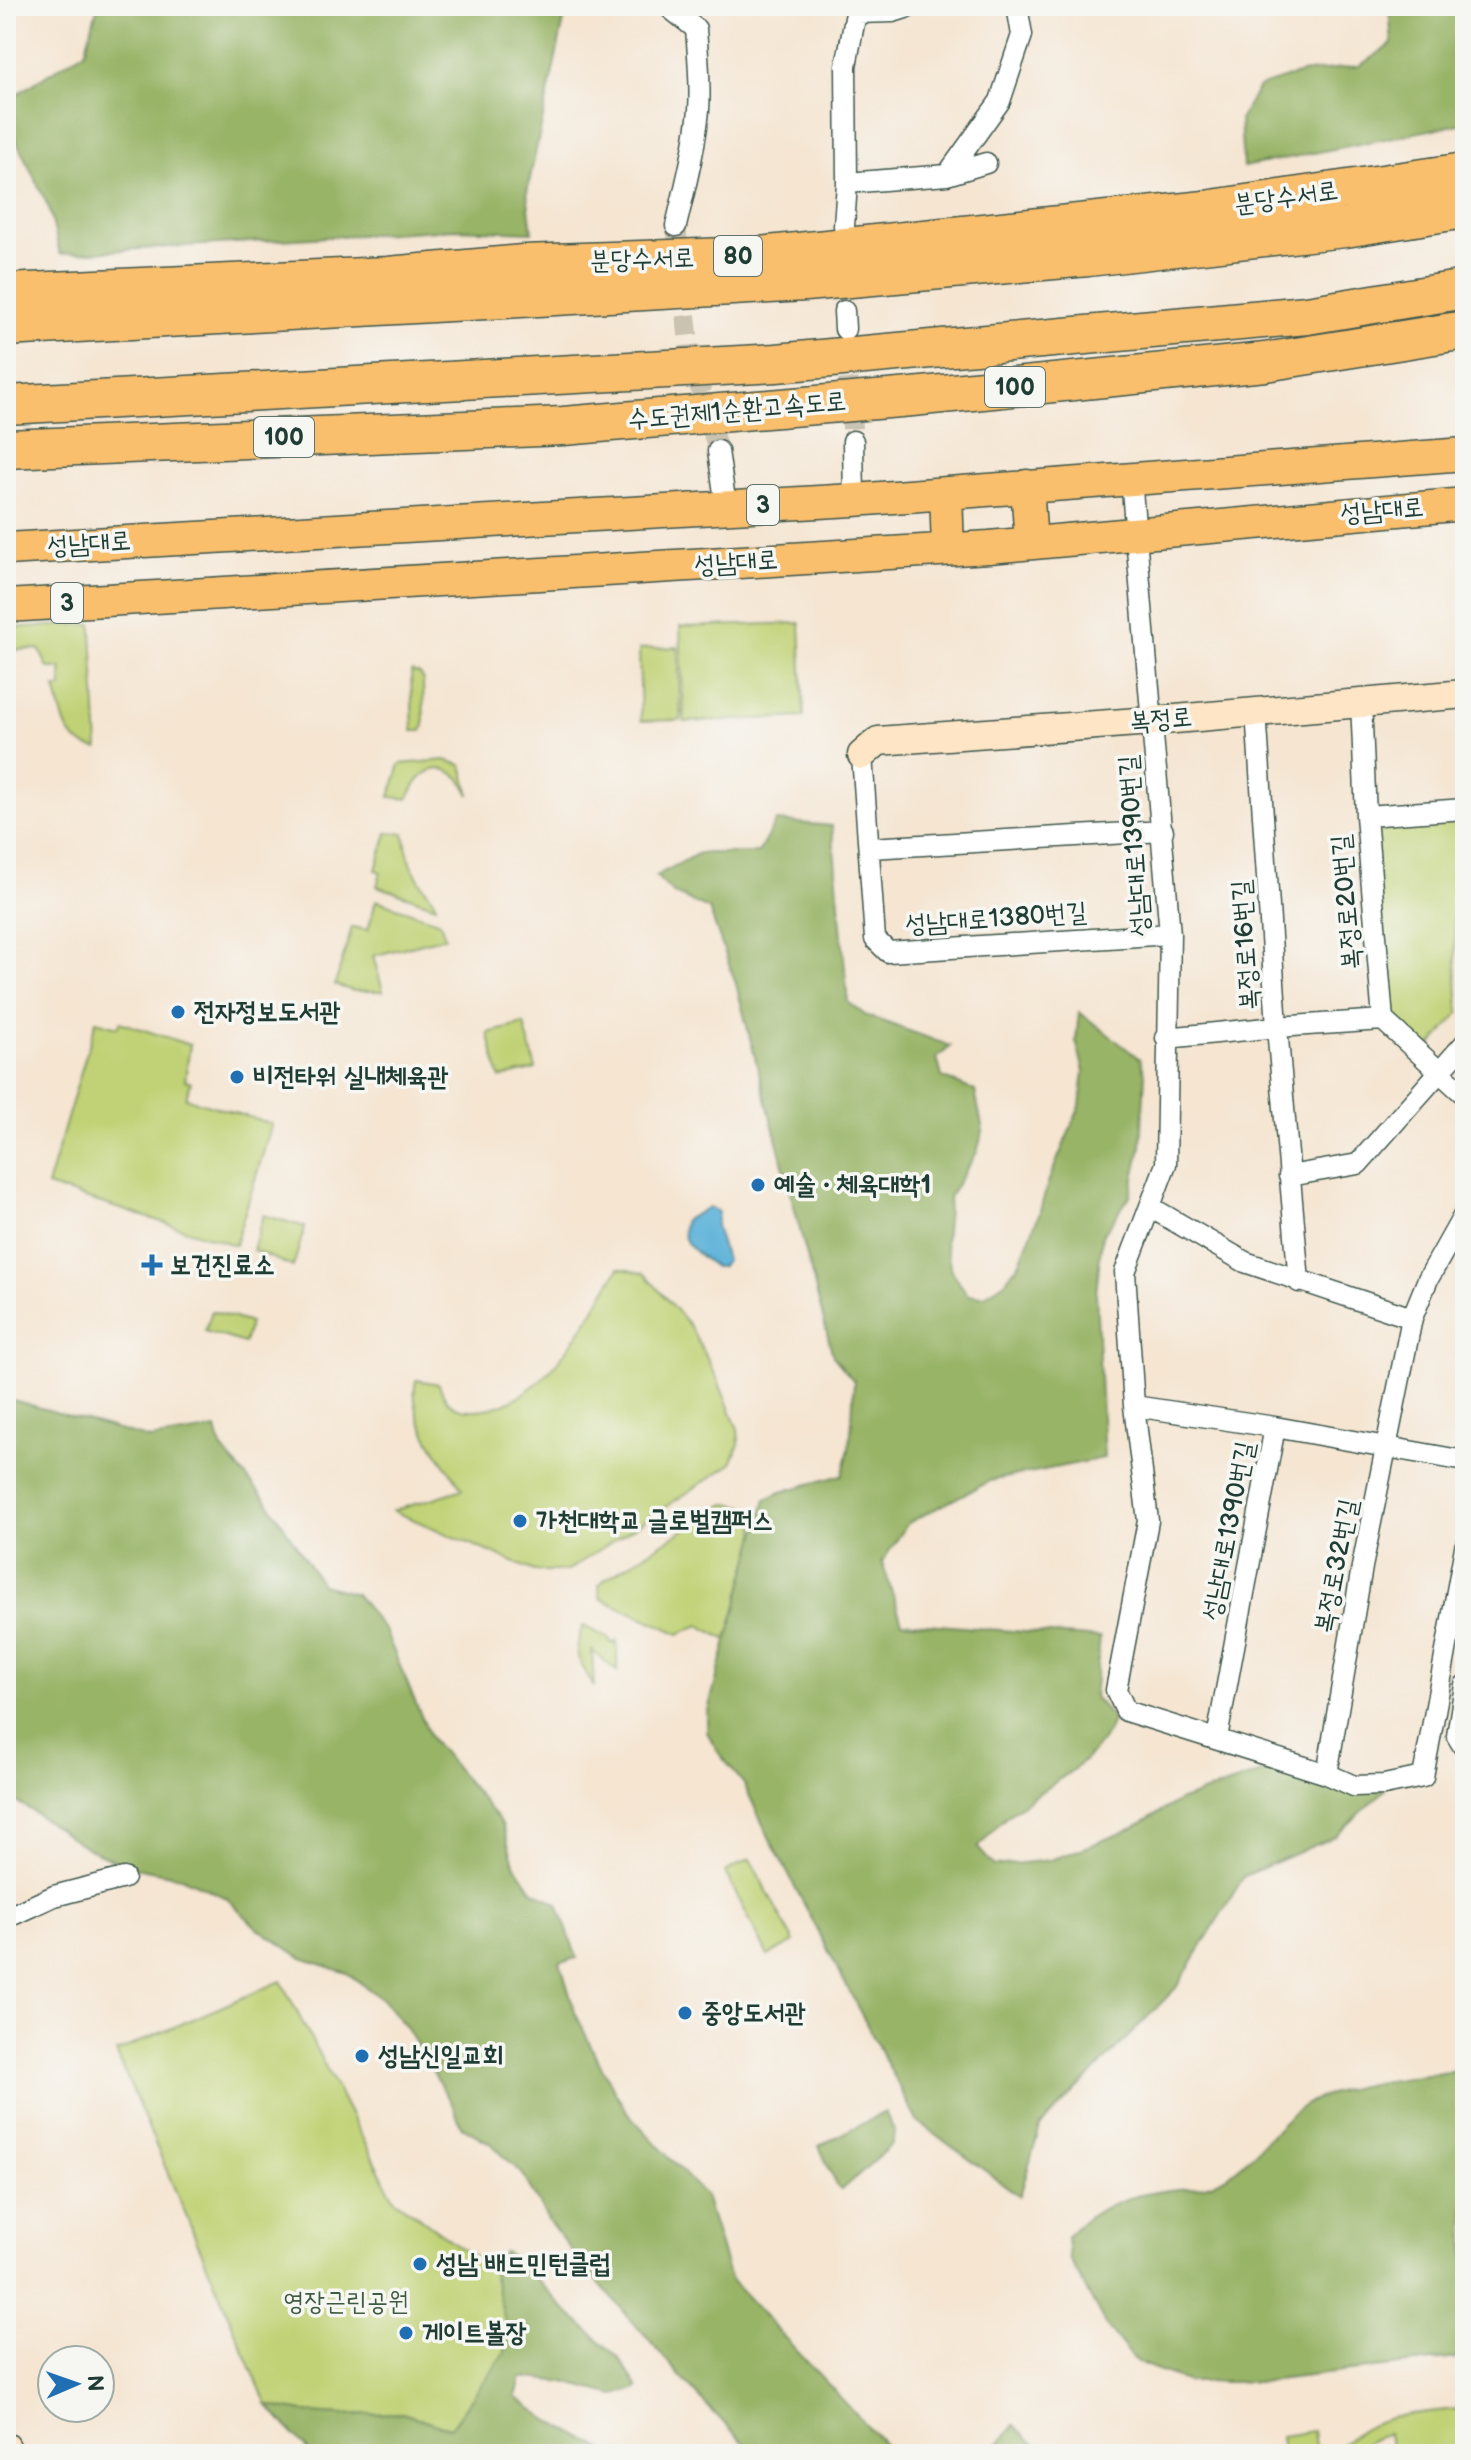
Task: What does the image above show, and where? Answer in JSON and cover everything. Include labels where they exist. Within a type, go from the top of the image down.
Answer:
[{"type":"highway","name":"분당수서로","points":[[6,293],[388,276],[523,264],[759,256],[1205,210],[1465,172]]},
{"type":"highway","name":"분당수서로","points":[[6,327],[805,282],[1088,257],[1345,228],[1465,209]]},
{"type":"highway","name":"수도권제1순환고속도로","points":[[6,405],[776,363],[1307,315],[1465,289]]},
{"type":"highway","name":"수도권제1순환고속도로","points":[[6,449],[579,425],[1265,362],[1465,330]]},
{"type":"main road","name":"성남대로","points":[[6,549],[854,500],[1465,454]]},
{"type":"main road","points":[[1027,486],[1031,543]]},
{"type":"main road","points":[[946,493],[948,549]]},
{"type":"main road","name":"성남대로","points":[[6,606],[948,549],[1465,504]]},
{"type":"street","points":[[844,226],[847,183],[846,66],[857,10],[893,12],[912,6]]},
{"type":"street","points":[[947,175],[1000,101],[1022,35],[1017,6]]},
{"type":"street","points":[[671,9],[696,29],[698,53],[699,109],[676,226]]},
{"type":"street","points":[[847,183],[947,175],[986,163]]},
{"type":"street","points":[[853,441],[854,500]]},
{"type":"street","points":[[718,451],[726,507]]},
{"type":"street","name":"성남대로1390번길","points":[[1131,478],[1170,934],[1166,1164],[1125,1272],[1134,1406],[1148,1521],[1116,1690],[1126,1711],[1327,1774],[1354,1786],[1384,1785],[1423,1777],[1464,1562]]},
{"type":"street","name":"복정로","points":[[862,755],[878,741],[1465,694]]},
{"type":"street","name":"복정로20번길","points":[[1361,701],[1366,816],[1383,1020]]},
{"type":"street","name":"복정로16번길","points":[[1256,711],[1277,1027],[1299,1282]]},
{"type":"street","name":"성남대로1380번길","points":[[862,755],[875,939],[888,952],[1170,934]]},
{"type":"street","points":[[1366,816],[1465,809]]},
{"type":"street","points":[[870,848],[1163,831]]},
{"type":"street","points":[[1166,1038],[1383,1020],[1465,1095]]},
{"type":"street","points":[[1289,1176],[1358,1164],[1465,1043]]},
{"type":"street","points":[[1150,1207],[1245,1262],[1412,1318]]},
{"type":"street","points":[[1387,1446],[1412,1318],[1428,1279],[1465,1213]]},
{"type":"street","name":"성남대로1390번길","points":[[1134,1406],[1275,1427],[1217,1738]]},
{"type":"street","points":[[1275,1427],[1465,1461]]},
{"type":"street","name":"복정로32번길","points":[[1327,1774],[1362,1567],[1387,1446]]},
{"type":"street","points":[[1465,1685],[1457,1736],[1465,1749]]},
{"type":"street","points":[[6,1918],[54,1896],[124,1878]]},
{"type":"street","points":[[6,2447],[9,2454]]},
{"type":"green space","points":[[98,6],[567,6],[527,192],[532,232],[455,229],[60,254],[49,208],[6,119],[6,111],[14,96],[85,51]]},
{"type":"green space","points":[[1389,6],[1465,6],[1465,123],[1243,167],[1240,119],[1259,87],[1301,73],[1359,66],[1392,44]]},
{"type":"green space","points":[[800,623],[804,717],[684,722],[680,627]]},
{"type":"green space","points":[[92,624],[98,749],[77,741],[66,728],[55,688],[62,688],[61,668],[48,668],[39,649],[6,650],[6,628]]},
{"type":"green space","points":[[678,647],[681,720],[641,721],[639,649]]},
{"type":"green space","points":[[411,672],[420,674],[423,680],[422,731],[413,731]]},
{"type":"green space","points":[[445,760],[462,765],[470,795],[455,775],[438,769],[421,778],[408,799],[390,797],[400,764]]},
{"type":"green space","points":[[776,821],[832,826],[848,1002],[865,1015],[951,1046],[937,1058],[942,1077],[975,1091],[983,1131],[977,1152],[949,1197],[945,1242],[951,1271],[968,1295],[984,1296],[1005,1282],[1020,1262],[1039,1214],[1049,1180],[1080,1106],[1084,1071],[1076,1041],[1079,1012],[1140,1059],[1145,1074],[1141,1147],[1130,1196],[1102,1236],[1096,1294],[1104,1458],[989,1481],[908,1523],[882,1562],[902,1622],[1100,1638],[1094,1697],[1113,1719],[1105,1737],[1080,1764],[1003,1820],[978,1848],[994,1866],[1050,1860],[1131,1829],[1181,1800],[1277,1768],[1330,1788],[1385,1790],[1336,1836],[1244,1876],[1176,1988],[1040,2127],[1020,2196],[917,2121],[744,1784],[718,1752],[707,1732],[707,1714],[766,1499],[842,1475],[851,1428],[854,1381],[833,1356],[736,984],[709,909],[674,894],[656,876],[699,853],[758,853]]},
{"type":"green space","points":[[1465,821],[1465,908],[1453,910],[1459,1013],[1429,1048],[1386,1008],[1375,828]]},
{"type":"green space","points":[[387,833],[404,833],[413,867],[436,906],[377,886],[381,872],[376,870]]},
{"type":"green space","points":[[376,900],[440,922],[445,937],[373,956],[383,991],[353,991],[335,985],[352,927],[368,930]]},
{"type":"green space","points":[[96,1021],[118,1027],[120,1022],[190,1045],[185,1080],[191,1082],[186,1098],[272,1124],[235,1245],[47,1186]]},
{"type":"green space","points":[[524,1024],[536,1069],[500,1078],[488,1033]]},
{"type":"green space","points":[[263,1215],[305,1227],[293,1267],[253,1250]]},
{"type":"green space","points":[[619,1268],[645,1274],[690,1326],[717,1378],[738,1429],[739,1444],[731,1464],[567,1571],[534,1571],[393,1511],[463,1489],[421,1424],[415,1395],[416,1380],[439,1384],[451,1404],[468,1410],[500,1405],[523,1394],[561,1358]]},
{"type":"green space","points":[[212,1311],[250,1323],[244,1343],[205,1331]]},
{"type":"green space","points":[[6,1396],[150,1439],[216,1429],[221,1448],[269,1503],[322,1585],[356,1594],[386,1633],[430,1737],[502,1824],[514,1863],[532,1890],[558,1904],[577,1958],[560,1962],[575,2012],[626,2111],[705,2196],[730,2279],[893,2454],[754,2454],[694,2392],[574,2254],[549,2222],[522,2173],[491,2144],[461,2126],[453,2106],[406,2027],[382,1999],[347,1973],[302,1958],[256,1927],[227,1898],[181,1877],[130,1867],[87,1848],[6,1796]]},
{"type":"green space","points":[[725,1504],[748,1508],[754,1516],[755,1530],[727,1640],[699,1625],[679,1634],[600,1597],[599,1585],[604,1580]]},
{"type":"green space","points":[[583,1626],[608,1638],[613,1644],[617,1641],[617,1671],[592,1651],[594,1687],[578,1658],[579,1636]]},
{"type":"green space","points":[[750,1859],[794,1942],[768,1956],[725,1872]]},
{"type":"green space","name":"영장근린공원","points":[[281,1981],[394,2199],[492,2270],[507,2328],[505,2353],[450,2428],[402,2413],[308,2413],[267,2405],[116,2052]]},
{"type":"green space","points":[[1463,2070],[1465,2357],[1259,2382],[1188,2382],[1137,2362],[1106,2326],[1069,2258],[1067,2237],[1088,2218],[1126,2199],[1154,2192],[1201,2187],[1225,2177],[1249,2158],[1291,2115],[1318,2098],[1357,2087]]},
{"type":"green space","points":[[885,2112],[895,2133],[892,2144],[842,2190],[837,2186],[819,2146]]},
{"type":"green space","points":[[504,2252],[521,2261],[563,2308],[619,2358],[638,2388],[615,2395],[564,2382],[521,2377],[516,2397],[550,2421],[612,2454],[311,2454],[267,2405],[308,2413],[402,2413],[450,2428],[505,2353],[507,2328],[492,2270]]},
{"type":"green space","points":[[1465,2408],[1465,2454],[1391,2454],[1388,2433],[1367,2442],[1353,2454],[1334,2454],[1347,2440],[1376,2423],[1411,2414]]},
{"type":"green space","points":[[1014,2425],[1045,2454],[990,2454]]},
{"type":"green space","points":[[1313,2431],[1316,2454],[1283,2454],[1281,2436]]},
{"type":"water","points":[[709,1207],[718,1212],[716,1226],[726,1260],[721,1267],[715,1267],[696,1253],[683,1235],[685,1220]]},
{"type":"tunnel","points":[[676,226],[690,352],[718,451]]},
{"type":"tunnel","points":[[846,349],[853,441]]},
{"type":"place","name":"전자정보도서관","points":[[178,1012]]},
{"type":"place","name":"비전타워 실내체육관","points":[[237,1077]]},
{"type":"place","name":"예술ㆍ체육대학1","points":[[758,1185]]},
{"type":"place","name":"보건진료소","points":[[152,1265]]},
{"type":"place","name":"가천대학교 글로벌캠퍼스","points":[[520,1521]]},
{"type":"place","name":"중앙도서관","points":[[685,2013]]},
{"type":"place","name":"성남신일교회","points":[[362,2056]]},
{"type":"place","name":"성남 배드민턴클럽","points":[[420,2264]]},
{"type":"place","name":"게이트볼장","points":[[406,2333]]}]
